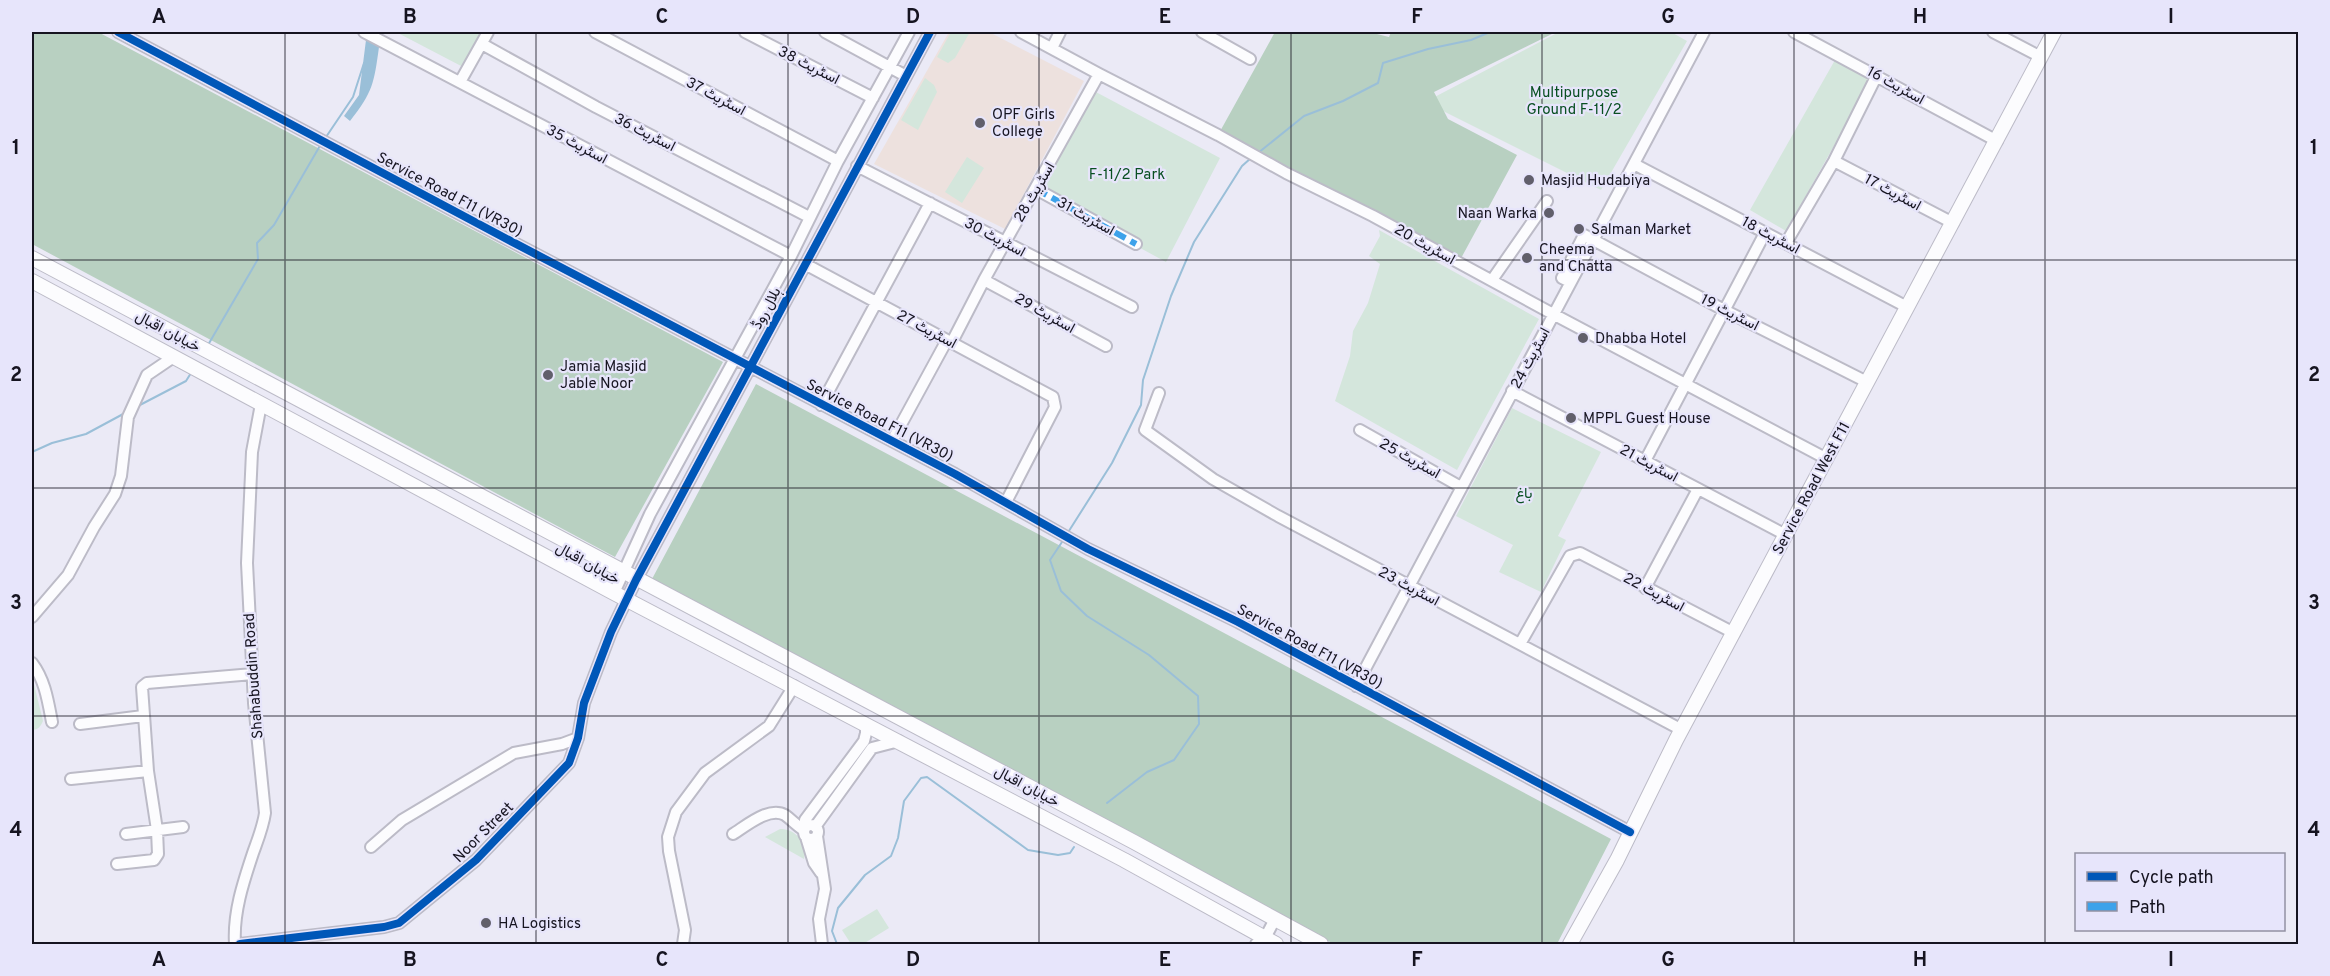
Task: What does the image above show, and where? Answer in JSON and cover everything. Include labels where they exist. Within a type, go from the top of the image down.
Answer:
[{"type":"main road","name":"Service Road West F11","points":[[1570,945],[2054,32]]},
{"type":"main road","name":"خیابان اقبال","points":[[32,258],[1134,842],[1322,945]]},
{"type":"main road","name":"خیابان اقبال","points":[[32,281],[614,593],[1017,803],[1266,942]]},
{"type":"main road","points":[[261,404],[270,385]]},
{"type":"main road","points":[[528,546],[537,527]]},
{"type":"main road","points":[[794,686],[803,668]]},
{"type":"main road","points":[[935,760],[943,742]]},
{"type":"street","name":"Service Road F11 (VR30)","points":[[118,32],[892,441],[1088,549],[1238,622],[1630,832]]},
{"type":"street","name":"اسٹریٹ 35","points":[[364,32],[791,256]]},
{"type":"street","points":[[460,82],[488,32]]},
{"type":"street","name":"اسٹریٹ 37","points":[[595,32],[838,161]]},
{"type":"street","name":"اسٹریٹ 38","points":[[745,32],[873,98]]},
{"type":"street","points":[[825,32],[906,76]]},
{"type":"street","name":"ہلال روڈ","points":[[614,593],[650,514],[791,256],[838,161],[909,32]]},
{"type":"street","name":"ہلال روڈ","points":[[627,599],[930,32]]},
{"type":"street","name":"اسٹریٹ 20","points":[[1021,32],[1240,146],[1286,173],[1373,216],[1827,459]]},
{"type":"street","points":[[1052,48],[1060,32]]},
{"type":"street","points":[[1202,32],[1250,59]]},
{"type":"street","name":"اسٹریٹ 24","points":[[1356,686],[1704,32]]},
{"type":"street","name":"اسٹریٹ 16","points":[[1794,32],[1997,141]]},
{"type":"street","points":[[1993,32],[2041,57]]},
{"type":"street","name":"اسٹریٹ 36","points":[[482,44],[596,107],[809,217]]},
{"type":"street","name":"اسٹریٹ 28","points":[[892,441],[1099,74]]},
{"type":"street","points":[[1786,243],[1834,160],[1877,75]]},
{"type":"street","name":"اسٹریٹ 17","points":[[1834,160],[1953,223]]},
{"type":"street","name":"اسٹریٹ 18","points":[[1635,164],[1907,307]]},
{"type":"street","name":"اسٹریٹ 30","points":[[857,166],[1132,307]]},
{"type":"street","name":"اسٹریٹ 31","points":[[1036,189],[1136,244]]},
{"type":"street","points":[[1492,280],[1547,201]]},
{"type":"street","points":[[821,405],[930,203]]},
{"type":"street","points":[[1645,461],[1765,233]]},
{"type":"street","name":"اسٹریٹ 19","points":[[1593,240],[1724,310],[1868,382]]},
{"type":"street","name":"اسٹریٹ 27","points":[[805,264],[1050,395],[1055,402],[1055,407],[1006,502]]},
{"type":"street","name":"اسٹریٹ 29","points":[[984,280],[1106,346]]},
{"type":"street","points":[[32,617],[68,575],[115,494],[120,476],[128,417],[147,375],[172,358]]},
{"type":"street","name":"اسٹریٹ 21","points":[[1512,392],[1786,535]]},
{"type":"street","name":"اسٹریٹ 23","points":[[1159,393],[1145,430],[1213,478],[1278,516],[1682,730]]},
{"type":"street","name":"Shahabuddin Road","points":[[235,945],[237,910],[263,827],[265,813],[247,594],[248,526],[254,437],[261,404]]},
{"type":"street","name":"اسٹریٹ 25","points":[[1360,430],[1461,487]]},
{"type":"street","points":[[1645,588],[1698,489]]},
{"type":"street","name":"اسٹریٹ 22","points":[[1520,644],[1570,556],[1575,553],[1580,553],[1734,633]]},
{"type":"street","name":"Noor Street","points":[[240,945],[384,927],[399,922],[476,860],[569,763],[578,738],[584,703],[627,599]]},
{"type":"street","points":[[32,663],[43,683],[52,722]]},
{"type":"street","points":[[117,864],[157,858],[157,830],[148,771],[142,687],[147,683],[253,674]]},
{"type":"street","points":[[683,945],[685,930],[668,837],[676,812],[705,773],[769,726],[794,686]]},
{"type":"street","points":[[80,724],[143,716]]},
{"type":"street","points":[[822,945],[819,919],[825,889],[821,873],[814,863],[810,831],[805,820],[864,741],[867,733],[866,724]]},
{"type":"street","points":[[371,847],[402,820],[514,753],[562,744],[578,738]]},
{"type":"street","points":[[810,831],[872,748],[899,741]]},
{"type":"street","points":[[71,779],[148,771]]},
{"type":"street","points":[[733,834],[775,812],[810,831]]},
{"type":"street","points":[[126,834],[183,827]]},
{"type":"street","points":[[1266,942],[1275,919]]},
{"type":"shaded area","name":"OPF Girls College","points":[[949,32],[989,32],[1084,81],[1005,229],[874,164]]},
{"type":"green space","points":[[32,32],[98,32],[723,362],[615,557],[32,244]]},
{"type":"green space","points":[[396,32],[482,32],[463,67]]},
{"type":"green space","points":[[951,32],[970,32],[955,58],[948,63],[937,57]]},
{"type":"green space","points":[[1275,32],[1369,32],[1389,37],[1391,32],[1556,32],[1434,92],[1448,119],[1517,155],[1459,262],[1218,135]]},
{"type":"green space","name":"Multipurpose Ground F-11/2","points":[[1559,32],[1671,32],[1687,41],[1601,190],[1425,102]]},
{"type":"green space","points":[[1835,60],[1871,80],[1786,231],[1750,210]]},
{"type":"green space","points":[[925,78],[934,85],[937,92],[918,130],[901,120]]},
{"type":"green space","name":"F-11/2 Park","points":[[1094,91],[1220,158],[1166,262],[1039,193]]},
{"type":"green space","points":[[967,157],[984,168],[962,203],[945,192]]},
{"type":"green space","points":[[1379,230],[1539,319],[1457,470],[1335,401],[1350,356],[1353,331],[1368,303],[1380,264],[1369,256],[1380,236]]},
{"type":"green space","points":[[756,384],[1611,839],[1557,944],[1334,944],[652,579]]},
{"type":"green space","name":"باغ","points":[[1512,408],[1601,452],[1558,536],[1566,540],[1541,592],[1499,572],[1513,545],[1456,516]]},
{"type":"green space","points":[[32,676],[43,721],[39,727],[32,730]]},
{"type":"green space","points":[[780,829],[791,831],[800,838],[805,853],[804,859],[765,837]]},
{"type":"green space","points":[[877,909],[889,928],[863,944],[851,944],[842,930]]},
{"type":"water","points":[[366,40],[379,47],[376,70],[364,102],[350,121],[344,116],[359,95]]},
{"type":"waterway","points":[[1258,153],[1304,116],[1343,101],[1378,83],[1383,63],[1428,49],[1471,40],[1490,32]]},
{"type":"waterway","points":[[326,137],[353,97],[364,63]]},
{"type":"waterway","points":[[208,345],[258,259],[257,243],[274,225],[321,144]]},
{"type":"waterway","points":[[1067,534],[1112,463],[1141,405],[1143,380],[1171,296],[1194,242],[1242,166],[1251,158]]},
{"type":"waterway","points":[[138,406],[186,381],[191,373]]},
{"type":"waterway","points":[[32,452],[52,443],[86,434],[125,413]]},
{"type":"waterway","points":[[1064,539],[1050,560],[1061,591],[1087,616],[1149,655],[1198,696],[1199,724],[1174,760],[1147,772],[1107,803]]},
{"type":"waterway","points":[[837,944],[832,931],[838,908],[865,875],[891,856],[898,838],[904,801],[921,778],[927,777],[1028,850],[1058,855],[1070,853],[1074,847]]},
{"type":"marked path","points":[[1036,189],[1136,244]]},
{"type":"cycle path","points":[[118,32],[955,474],[1088,549],[1238,622],[1630,832]]},
{"type":"cycle path","points":[[240,944],[384,927],[399,923],[476,860],[569,763],[578,738],[584,703],[611,632],[636,580],[930,32]]},
{"type":"place","name":"OPF Girls College","points":[[980,123]]},
{"type":"place","name":"Masjid Hudabiya","points":[[1529,180]]},
{"type":"place","name":"Naan Warka","points":[[1549,213]]},
{"type":"place","name":"Salman Market","points":[[1579,229]]},
{"type":"place","name":"Cheema and Chatta","points":[[1527,258]]},
{"type":"place","name":"Dhabba Hotel","points":[[1583,338]]},
{"type":"place","name":"Jamia Masjid Jable Noor","points":[[548,375]]},
{"type":"place","name":"MPPL Guest House","points":[[1571,418]]},
{"type":"place","name":"HA Logistics","points":[[486,923]]}]
